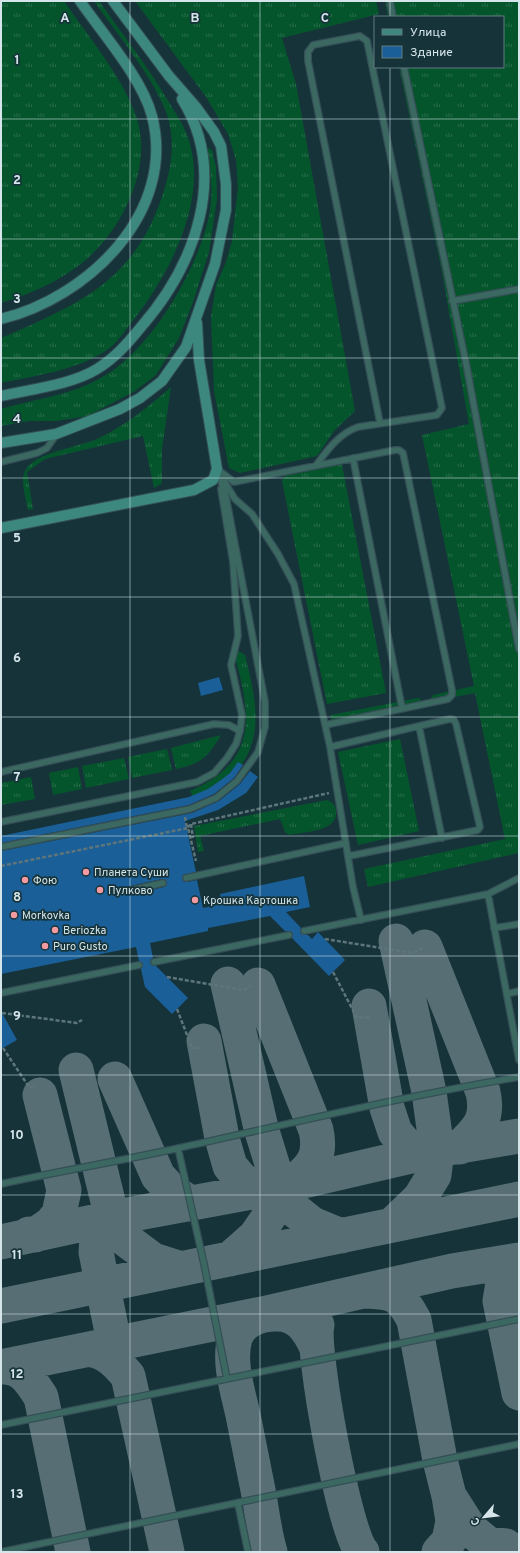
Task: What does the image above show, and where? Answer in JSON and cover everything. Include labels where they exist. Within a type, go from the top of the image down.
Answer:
[{"type":"street","points":[[1,319],[21,313],[54,298],[85,279],[101,265],[135,221],[145,200],[156,165],[155,131],[146,100],[133,77],[80,1]]},
{"type":"street","points":[[1,443],[56,434],[120,409],[140,398],[162,381],[186,347],[215,264],[226,210],[224,154],[214,132],[196,107],[169,76],[112,1]]},
{"type":"street","points":[[1,396],[71,380],[97,369],[120,351],[154,313],[179,273],[196,234],[203,201],[205,173],[197,126],[169,76]]},
{"type":"street","points":[[1,528],[194,490],[213,480],[217,469],[199,360],[197,319]]},
{"type":"lane","points":[[390,1],[394,16]]},
{"type":"lane","points":[[317,464],[325,453],[349,430],[380,423],[437,414],[442,408],[367,41],[364,37],[360,36],[313,45],[308,52],[308,61],[380,423]]},
{"type":"lane","points":[[404,68],[466,363],[519,649]]},
{"type":"lane","points":[[452,301],[519,289]]},
{"type":"lane","points":[[1,462],[37,453],[47,448],[56,434]]},
{"type":"lane","points":[[217,469],[234,482],[317,464],[395,450],[399,450],[403,453],[452,695],[448,699],[326,725]]},
{"type":"lane","points":[[353,458],[402,708]]},
{"type":"lane","points":[[217,469],[234,499],[252,514],[278,554],[294,584],[326,725],[353,887],[361,920]]},
{"type":"lane","points":[[1,822],[197,782],[214,773],[236,744],[240,731],[242,715],[231,665],[238,636],[232,562],[217,469]]},
{"type":"lane","points":[[1,847],[190,809],[216,798],[237,781],[258,752],[265,727],[266,702],[226,497],[217,469]]},
{"type":"lane","points":[[330,747],[450,719],[454,720],[480,827],[474,832],[348,856]]},
{"type":"lane","points":[[1,772],[214,724],[229,725],[240,731]]},
{"type":"lane","points":[[419,726],[442,838]]},
{"type":"lane","points":[[186,878],[346,843]]},
{"type":"lane","points":[[304,931],[488,894],[519,878]]},
{"type":"lane","points":[[127,891],[163,883]]},
{"type":"lane","points":[[488,894],[519,1060]]},
{"type":"lane","points":[[494,928],[519,924]]},
{"type":"lane","points":[[154,962],[289,935]]},
{"type":"lane","points":[[1,994],[139,965]]},
{"type":"lane","points":[[507,994],[519,991]]},
{"type":"lane","points":[[1,1184],[178,1148],[261,1128],[386,1104],[429,1092],[519,1077]]},
{"type":"lane","points":[[178,1148],[204,1264],[226,1379]]},
{"type":"lane","points":[[1,1425],[519,1319]]},
{"type":"lane","points":[[1,1552],[238,1504],[519,1444]]},
{"type":"lane","points":[[238,1504],[248,1552]]},
{"type":"path","points":[[184,815],[187,828],[191,824],[337,791]]},
{"type":"path","points":[[191,824],[193,838]]},
{"type":"path","points":[[1,866],[188,828],[196,861]]},
{"type":"path","points":[[325,939],[414,953],[425,947]]},
{"type":"path","points":[[333,972],[357,1018],[370,1017]]},
{"type":"path","points":[[167,977],[244,990],[251,986]]},
{"type":"path","points":[[177,1009],[192,1048],[201,1048]]},
{"type":"path","points":[[2,1013],[77,1023],[82,1020]]},
{"type":"path","points":[[3,1048],[29,1087],[37,1086]]},
{"type":"green space","points":[[1,1],[64,1],[105,58],[124,89],[137,119],[141,138],[141,158],[137,178],[121,217],[96,250],[73,270],[53,282],[23,296],[1,303]]},
{"type":"green space","points":[[94,1],[99,1],[145,65],[179,119],[187,135],[193,159],[194,184],[190,209],[182,235],[172,259],[159,283],[117,341],[107,350],[95,357],[69,368],[1,383],[1,338],[58,312],[83,298],[105,283],[124,265],[141,243],[155,216],[166,184],[172,145],[168,116],[150,79]]},
{"type":"green space","points":[[135,1],[376,1],[379,14],[282,38],[296,84],[355,411],[334,431],[317,456],[240,473],[229,468],[214,391],[211,317],[216,285],[226,262],[232,241],[238,187],[236,160],[228,134],[206,97]]},
{"type":"green space","points":[[385,1],[519,1],[519,853],[368,887],[364,869],[505,839],[475,693],[434,701],[431,698],[433,695],[474,686],[422,435],[469,424],[441,267],[399,68],[504,68],[504,16],[388,16]]},
{"type":"green space","points":[[208,148],[212,150],[216,167],[217,199],[209,252],[193,302],[179,338],[156,375],[135,391],[88,416],[56,421],[29,421],[1,426],[1,409],[63,393],[87,385],[99,379],[118,367],[136,350],[154,329],[184,282],[196,257],[204,233],[210,211],[211,196]]},
{"type":"green space","points":[[171,387],[162,449],[161,484],[154,488],[143,436],[45,459],[27,472],[33,509],[28,510],[23,480],[25,471],[30,464],[48,455],[91,441],[109,433],[154,402]]},
{"type":"green space","points":[[342,465],[386,693],[327,704],[282,481],[287,475]]},
{"type":"green space","points":[[239,651],[245,655],[255,702],[256,717],[251,747],[244,761],[233,775],[220,785],[194,799],[190,791],[212,779],[228,766],[238,752],[244,736],[246,719],[245,700],[235,657]]},
{"type":"green space","points":[[420,698],[421,702],[332,721],[331,715]]},
{"type":"green space","points":[[221,735],[208,754],[198,762],[176,769],[171,748]]},
{"type":"green space","points":[[400,739],[419,831],[358,845],[338,752]]},
{"type":"green space","points":[[167,749],[172,770],[132,778],[128,757]]},
{"type":"green space","points":[[124,758],[129,779],[86,788],[82,766]]},
{"type":"green space","points":[[78,767],[82,789],[53,795],[49,773]]},
{"type":"green space","points":[[31,777],[35,799],[1,805],[1,783]]},
{"type":"green space","points":[[327,800],[334,804],[336,812],[335,819],[326,827],[311,832],[289,835],[285,832],[280,819],[200,836],[204,851],[198,852],[194,826]]},
{"type":"building","points":[[219,677],[223,690],[201,696],[198,683]]},
{"type":"building","points":[[238,762],[243,765],[234,778],[214,794],[189,805],[1,843],[1,836],[189,797],[208,789],[221,780],[230,773]]},
{"type":"building","name":"Пулково","points":[[250,771],[258,777],[246,793],[218,810],[185,821],[196,872],[183,875],[182,879],[187,882],[197,880],[203,908],[222,904],[220,894],[304,876],[310,907],[286,912],[301,928],[301,934],[308,935],[312,939],[318,932],[345,960],[329,976],[292,938],[292,932],[285,931],[270,916],[208,928],[208,931],[150,943],[153,958],[150,960],[151,964],[156,966],[188,998],[172,1014],[145,987],[141,969],[143,964],[139,961],[136,947],[1,974],[1,851],[192,813],[219,801],[240,784]],"holes":[[[162,879],[167,882],[164,887],[128,895],[123,892],[126,887]]]},
{"type":"building","points":[[1,1011],[17,1040],[1,1049]]},
{"type":"taxiway","points":[[392,1225],[420,1198],[434,1175],[437,1150],[429,1092],[396,941]]},
{"type":"taxiway","points":[[425,947],[483,1092],[485,1101],[485,1109],[481,1123],[460,1147]]},
{"type":"taxiway","points":[[228,984],[261,1128],[281,1193],[292,1208],[312,1224],[341,1236]]},
{"type":"taxiway","points":[[258,985],[316,1130],[318,1139],[318,1147],[314,1161],[293,1183]]},
{"type":"taxiway","points":[[369,1006],[387,1108],[395,1132],[406,1145],[415,1151],[437,1150]]},
{"type":"taxiway","points":[[204,1041],[222,1138],[230,1166],[241,1179],[250,1185],[263,1189]]},
{"type":"taxiway","points":[[76,1070],[114,1226],[121,1236],[153,1260],[181,1269]]},
{"type":"taxiway","points":[[115,1079],[158,1176],[170,1189],[191,1204]]},
{"type":"taxiway","points":[[29,1234],[35,1235],[51,1224],[59,1214],[64,1190],[40,1095]]},
{"type":"taxiway","points":[[1,1242],[111,1218],[278,1187],[437,1150],[519,1136]]},
{"type":"taxiway","points":[[230,1259],[255,1237],[270,1215],[275,1176]]},
{"type":"taxiway","points":[[1,1306],[519,1199]]},
{"type":"taxiway","points":[[111,1218],[97,1239],[96,1252],[111,1327]]},
{"type":"taxiway","points":[[1,1367],[262,1314],[452,1271],[519,1260]]},
{"type":"taxiway","points":[[519,1264],[510,1268],[503,1283],[500,1301],[519,1393]]},
{"type":"taxiway","points":[[365,1291],[383,1292],[395,1296],[405,1305],[414,1320],[453,1521],[449,1541],[439,1552]]},
{"type":"taxiway","points":[[270,1552],[234,1377],[233,1347],[235,1338],[246,1322],[252,1319],[270,1314],[284,1314],[291,1316],[302,1324],[317,1348]]},
{"type":"taxiway","points":[[317,1325],[319,1368],[331,1442],[347,1513],[355,1539],[362,1552]]},
{"type":"taxiway","points":[[89,1349],[106,1355],[128,1376],[167,1552]]},
{"type":"taxiway","points":[[1,1367],[15,1369],[25,1375],[41,1397],[73,1552]]},
{"type":"taxiway","points":[[449,1496],[470,1529],[488,1544],[506,1546]]},
{"type":"place","name":"Планета Суши","points":[[86,872]]},
{"type":"place","name":"Фою","points":[[25,880]]},
{"type":"place","name":"Пулково","points":[[100,890]]},
{"type":"place","name":"Крошка Картошка","points":[[195,900]]},
{"type":"place","name":"Morkovka","points":[[14,915]]},
{"type":"place","name":"Beriozka","points":[[55,930]]},
{"type":"place","name":"Puro Gusto","points":[[45,946]]}]
